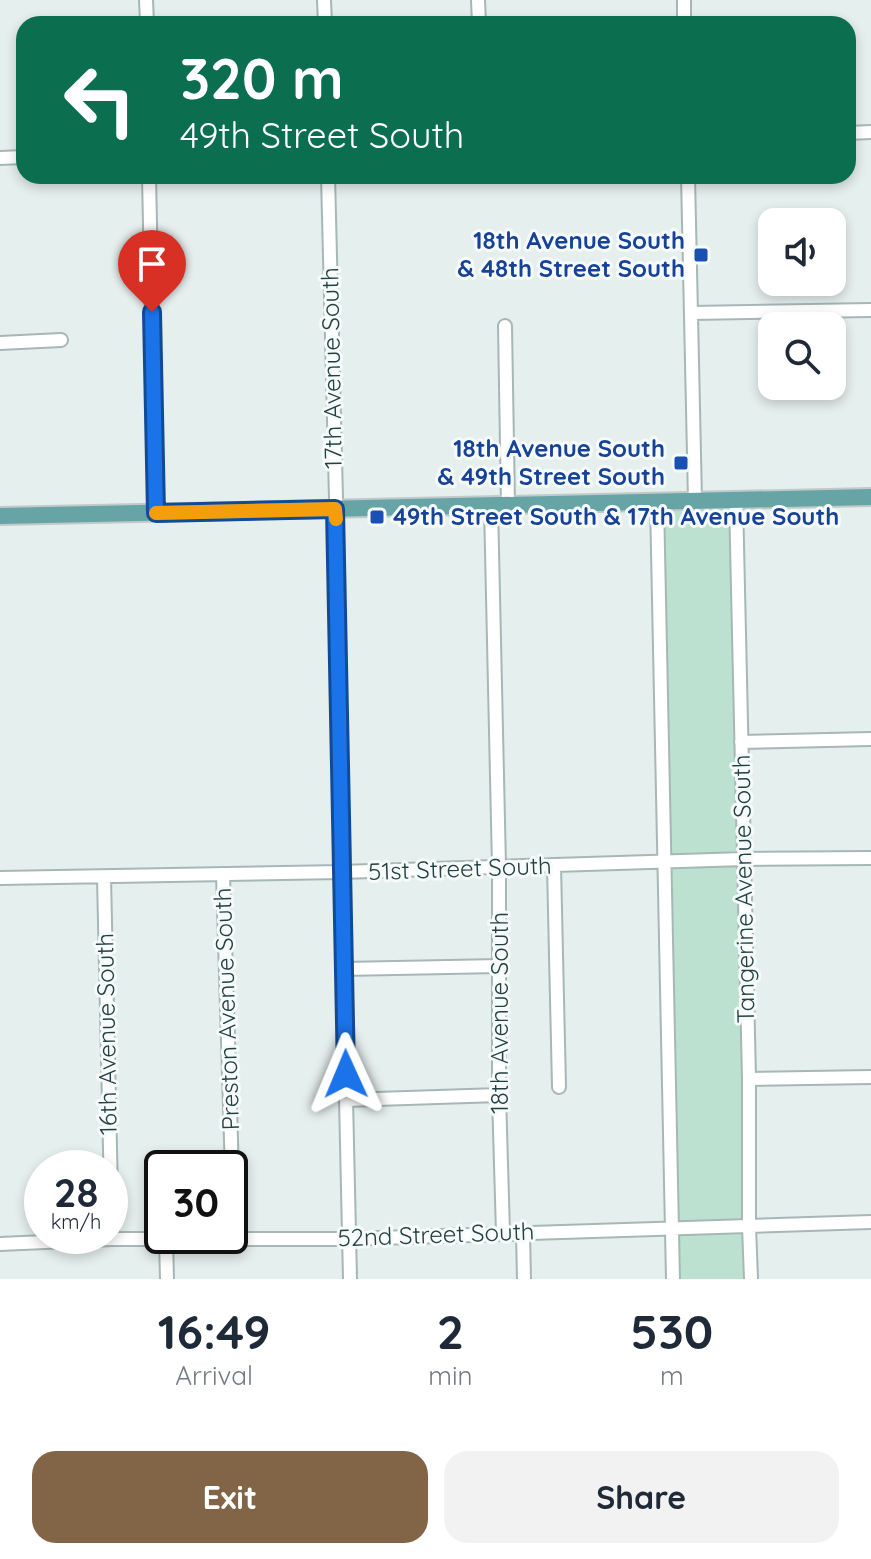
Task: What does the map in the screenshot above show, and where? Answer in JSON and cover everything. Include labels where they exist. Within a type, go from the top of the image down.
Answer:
[{"type":"main road","points":[[0,516],[871,497]]},
{"type":"street","points":[[149,184],[156,513]]},
{"type":"street","name":"17th Avenue South","points":[[328,184],[350,1279]]},
{"type":"street","points":[[688,184],[695,501]]},
{"type":"street","points":[[692,313],[871,310]]},
{"type":"street","name":"18th Avenue South","points":[[503,1233],[499,1095],[499,505],[505,326]]},
{"type":"street","points":[[0,343],[61,340]]},
{"type":"street","name":"Tangerine Avenue South","points":[[736,500],[751,1279]]},
{"type":"street","points":[[657,502],[673,1279]]},
{"type":"street","points":[[741,742],[871,739]]},
{"type":"street","name":"51st Street South","points":[[0,878],[871,858]]},
{"type":"street","points":[[554,866],[559,1087]]},
{"type":"street","name":"Preston Avenue South","points":[[223,874],[231,1150]]},
{"type":"street","name":"16th Avenue South","points":[[104,877],[110,1150]]},
{"type":"street","points":[[343,969],[500,966]]},
{"type":"street","points":[[749,1079],[871,1077]]},
{"type":"street","points":[[346,1100],[499,1095]]},
{"type":"street","name":"52nd Street South","points":[[248,1240],[871,1222]]},
{"type":"street","points":[[523,1232],[524,1279]]},
{"type":"street","name":"52nd Street South","points":[[0,1244],[24,1243]]},
{"type":"street","points":[[166,1254],[167,1279]]},
{"type":"green space","points":[[683,507],[721,507],[730,515],[737,853],[671,855],[664,518]]},
{"type":"green space","points":[[737,865],[742,1220],[679,1222],[672,868]]},
{"type":"green space","points":[[742,1232],[744,1279],[681,1279],[679,1234]]},
{"type":"slow traffic","points":[[156,513],[335,509],[336,519]]},
{"type":"place","name":"18th Avenue South & 48th Street South","points":[[701,255]]},
{"type":"place","name":"18th Avenue South & 49th Street South","points":[[681,463]]},
{"type":"place","name":"49th Street South & 17th Avenue South","points":[[377,517]]},
{"type":"route","points":[[152,312],[156,513],[335,509],[346,1074]]}]
